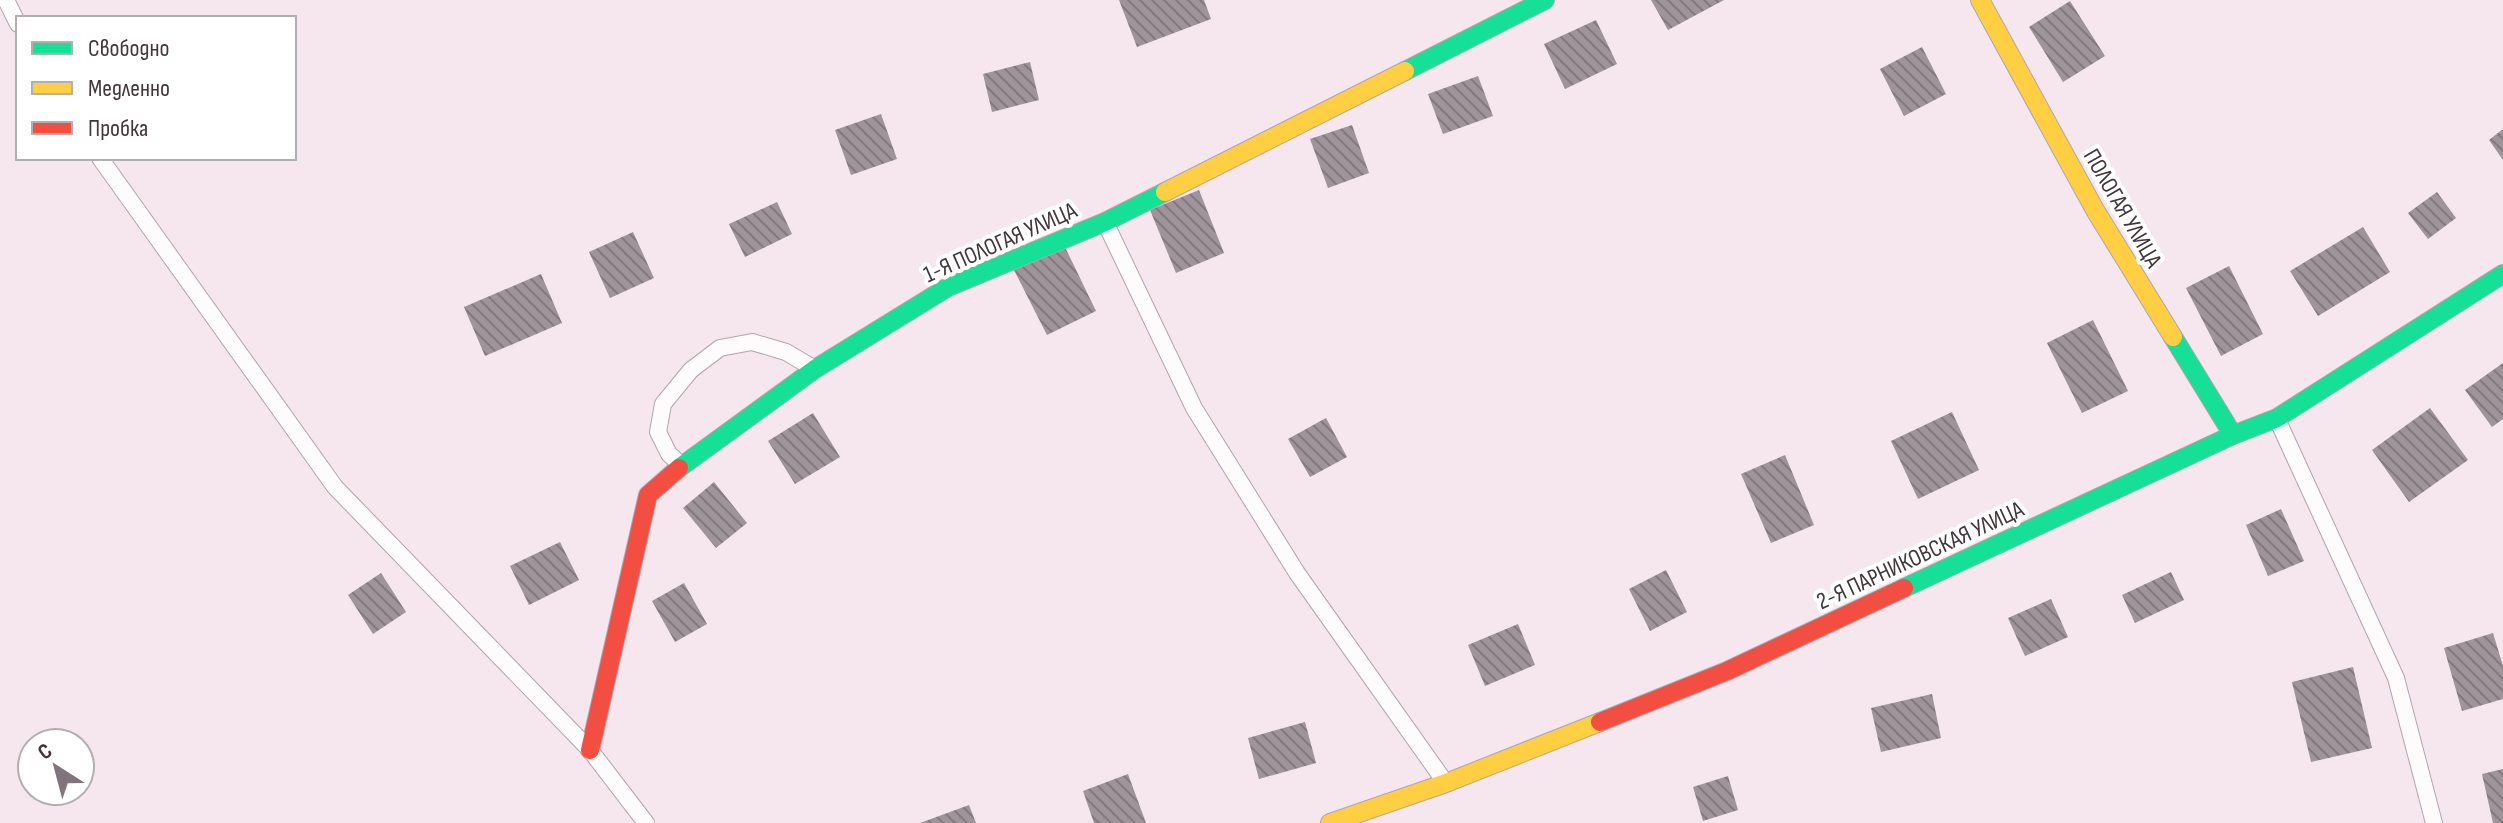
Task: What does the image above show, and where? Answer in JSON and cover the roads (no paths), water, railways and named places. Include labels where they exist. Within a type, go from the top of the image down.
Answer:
[{"type":"street","name":"1-Я ПОЛОГАЯ УЛИЦА","points":[[590,750],[648,495],[681,466],[815,369],[948,287],[1105,222],[1545,0]]},
{"type":"street","name":"ПОЛОГАЯ УЛИЦА","points":[[1980,0],[2095,210],[2233,435]]},
{"type":"street","name":"2-Я ПАРНИКОВСКАЯ УЛИЦА","points":[[1330,823],[1446,783],[1727,671],[2233,435],[2277,418],[2503,274]]},
{"type":"lane","points":[[6,0],[16,20]]},
{"type":"lane","points":[[101,160],[335,487],[590,750],[646,823]]},
{"type":"lane","points":[[1105,222],[1194,408],[1297,573],[1446,783]]},
{"type":"lane","points":[[681,466],[669,454],[658,432],[663,404],[691,370],[720,348],[752,342],[786,352],[815,369]]},
{"type":"lane","points":[[2277,418],[2396,678],[2434,823]]}]
